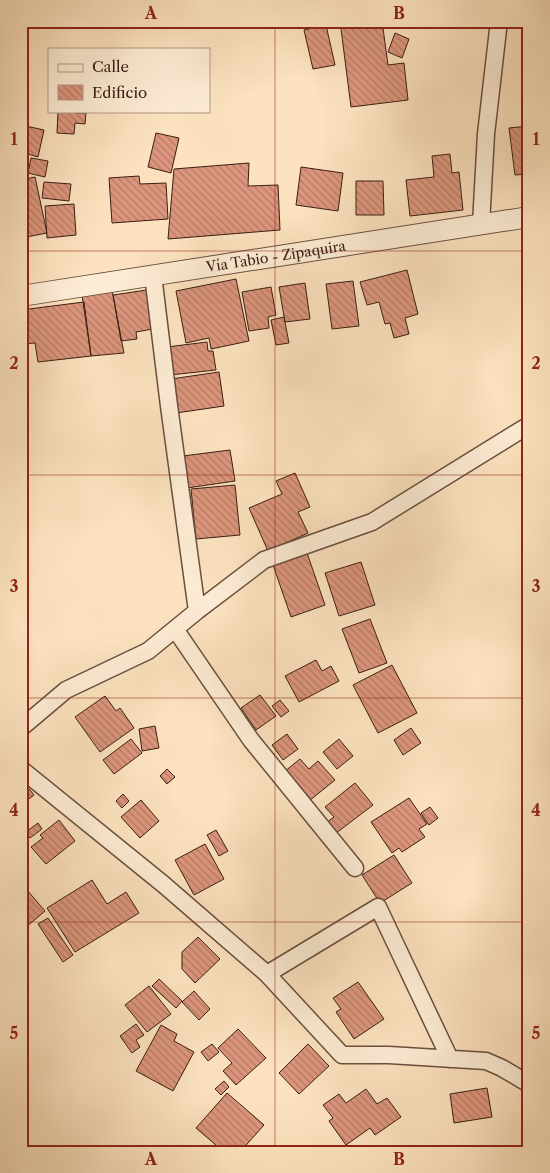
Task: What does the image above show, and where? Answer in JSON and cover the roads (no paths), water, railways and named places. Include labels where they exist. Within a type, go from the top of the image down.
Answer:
[{"type":"street","points":[[481,224],[486,134],[499,21]]},
{"type":"street","name":"Vía Tabio - Zipaquira","points":[[21,296],[529,217]]},
{"type":"street","points":[[153,276],[196,611]]},
{"type":"street","points":[[21,728],[66,690],[148,651],[196,611],[264,560],[372,522],[529,425]]},
{"type":"street","points":[[175,629],[251,740],[355,868]]},
{"type":"street","points":[[21,770],[163,884],[267,974],[342,1054],[486,1061],[529,1084]]},
{"type":"street","points":[[267,974],[378,907],[450,1059]]}]
